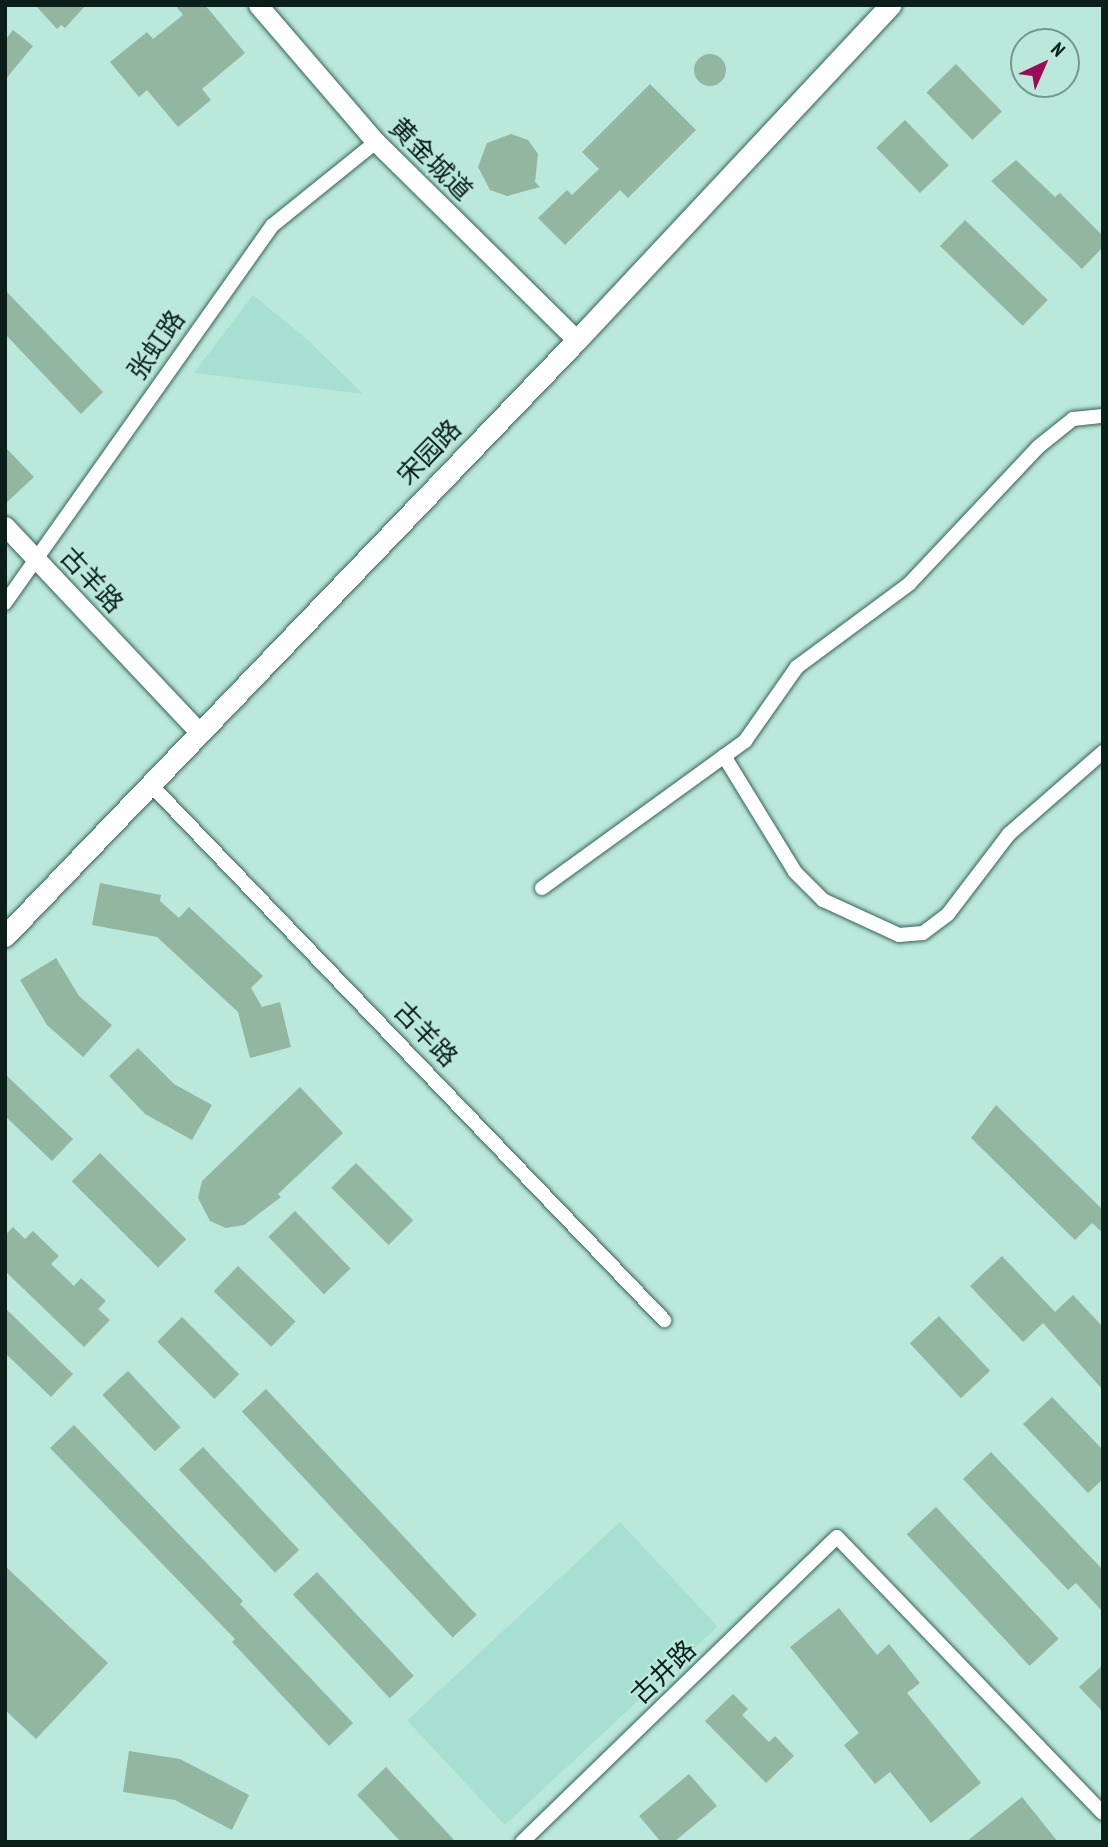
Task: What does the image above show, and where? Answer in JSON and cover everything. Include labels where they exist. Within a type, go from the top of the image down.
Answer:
[{"type":"main road","name":"宋园路","points":[[5,936],[577,340],[891,5]]},
{"type":"street","name":"黄金城道","points":[[258,5],[376,142],[577,340]]},
{"type":"street","name":"张虹路","points":[[5,603],[38,560],[167,370],[273,225],[376,142]]},
{"type":"street","points":[[542,888],[745,741],[797,667],[909,584],[1038,447],[1073,419],[1103,416]]},
{"type":"street","name":"古羊路","points":[[5,526],[199,732]]},
{"type":"street","points":[[724,756],[795,872],[823,900],[899,935],[923,933],[948,914],[1009,834],[1103,752]]},
{"type":"street","name":"古羊路","points":[[149,784],[664,1320]]},
{"type":"street","name":"古井路","points":[[522,1842],[837,1536],[1103,1813]]},
{"type":"shaded area","points":[[253,295],[309,341],[363,394],[194,373]]},
{"type":"shaded area","points":[[620,1522],[718,1627],[505,1825],[407,1720]]},
{"type":"building","points":[[35,5],[86,5],[65,28],[61,25],[57,29]]},
{"type":"building","points":[[175,5],[205,5],[245,53],[202,89],[211,100],[178,127],[147,90],[139,97],[110,62],[147,32],[153,39],[183,15]]},
{"type":"building","points":[[13,30],[33,46],[5,80],[5,40]]},
{"type":"building","points":[[710,54],[721,59],[726,70],[721,81],[710,86],[699,81],[694,70],[699,59]]},
{"type":"building","points":[[956,64],[1002,111],[972,140],[927,92]]},
{"type":"building","points":[[650,84],[696,130],[628,198],[620,190],[565,245],[538,218],[567,190],[572,195],[599,169],[582,152]]},
{"type":"building","points":[[905,120],[949,165],[920,193],[876,148]]},
{"type":"building","points":[[511,134],[528,140],[538,154],[535,182],[540,187],[507,196],[490,190],[478,167],[487,143]]},
{"type":"building","points":[[1016,160],[1055,197],[1060,193],[1103,236],[1103,247],[1082,269],[991,181]]},
{"type":"building","points":[[965,220],[1048,300],[1023,326],[940,246]]},
{"type":"building","points":[[5,290],[103,392],[81,414],[5,334]]},
{"type":"building","points":[[5,447],[34,477],[5,504]]},
{"type":"building","points":[[100,883],[161,895],[160,901],[179,918],[189,907],[263,976],[251,988],[262,1007],[280,1002],[291,1047],[250,1058],[238,1012],[157,937],[92,925]]},
{"type":"building","points":[[56,958],[79,996],[112,1025],[83,1057],[47,1025],[20,980]]},
{"type":"building","points":[[138,1048],[174,1084],[212,1105],[192,1140],[145,1114],[109,1076]]},
{"type":"building","points":[[5,1074],[73,1139],[52,1161],[5,1116]]},
{"type":"building","points":[[300,1087],[343,1133],[278,1194],[281,1197],[244,1225],[226,1228],[210,1221],[198,1198],[202,1181]]},
{"type":"building","points":[[996,1105],[1103,1210],[1103,1233],[1092,1223],[1075,1240],[971,1138]]},
{"type":"building","points":[[100,1153],[186,1239],[158,1268],[72,1181]]},
{"type":"building","points":[[356,1163],[413,1220],[389,1245],[331,1188]]},
{"type":"building","points":[[295,1211],[351,1269],[324,1294],[268,1237]]},
{"type":"building","points":[[13,1227],[25,1239],[33,1231],[59,1256],[51,1264],[74,1286],[81,1278],[106,1301],[98,1309],[110,1320],[84,1347],[5,1271],[5,1235]]},
{"type":"building","points":[[1002,1256],[1055,1312],[1073,1295],[1103,1327],[1103,1390],[1043,1323],[1023,1342],[970,1286]]},
{"type":"building","points":[[238,1266],[296,1322],[271,1347],[214,1291]]},
{"type":"building","points":[[5,1308],[73,1374],[51,1397],[5,1353]]},
{"type":"building","points":[[939,1316],[990,1371],[961,1398],[910,1343]]},
{"type":"building","points":[[182,1317],[239,1374],[215,1399],[157,1342]]},
{"type":"building","points":[[128,1371],[181,1427],[155,1451],[102,1395]]},
{"type":"building","points":[[266,1389],[477,1615],[453,1637],[242,1412]]},
{"type":"building","points":[[1052,1397],[1103,1450],[1103,1479],[1088,1493],[1023,1424]]},
{"type":"building","points":[[74,1425],[243,1601],[240,1604],[353,1723],[329,1746],[232,1642],[235,1639],[50,1448]]},
{"type":"building","points":[[203,1447],[299,1550],[275,1573],[179,1470]]},
{"type":"building","points":[[991,1452],[1103,1570],[1103,1612],[1076,1583],[1068,1590],[963,1479]]},
{"type":"building","points":[[936,1507],[1059,1639],[1030,1666],[907,1534]]},
{"type":"building","points":[[5,1566],[108,1663],[36,1739],[5,1710]]},
{"type":"building","points":[[317,1572],[414,1676],[390,1698],[293,1595]]},
{"type":"building","points":[[839,1608],[877,1655],[889,1644],[920,1683],[907,1693],[981,1783],[931,1823],[890,1772],[875,1784],[844,1745],[859,1733],[790,1647]]},
{"type":"building","points":[[1103,1665],[1103,1712],[1079,1687]]},
{"type":"building","points":[[733,1694],[748,1709],[742,1715],[769,1742],[775,1736],[794,1756],[766,1783],[705,1721]]},
{"type":"building","points":[[129,1751],[180,1759],[249,1795],[232,1830],[175,1800],[123,1792]]},
{"type":"building","points":[[386,1767],[456,1842],[401,1842],[357,1795]]},
{"type":"building","points":[[689,1774],[717,1806],[674,1842],[661,1842],[639,1816]]},
{"type":"building","points":[[1022,1797],[1058,1842],[966,1842]]}]
